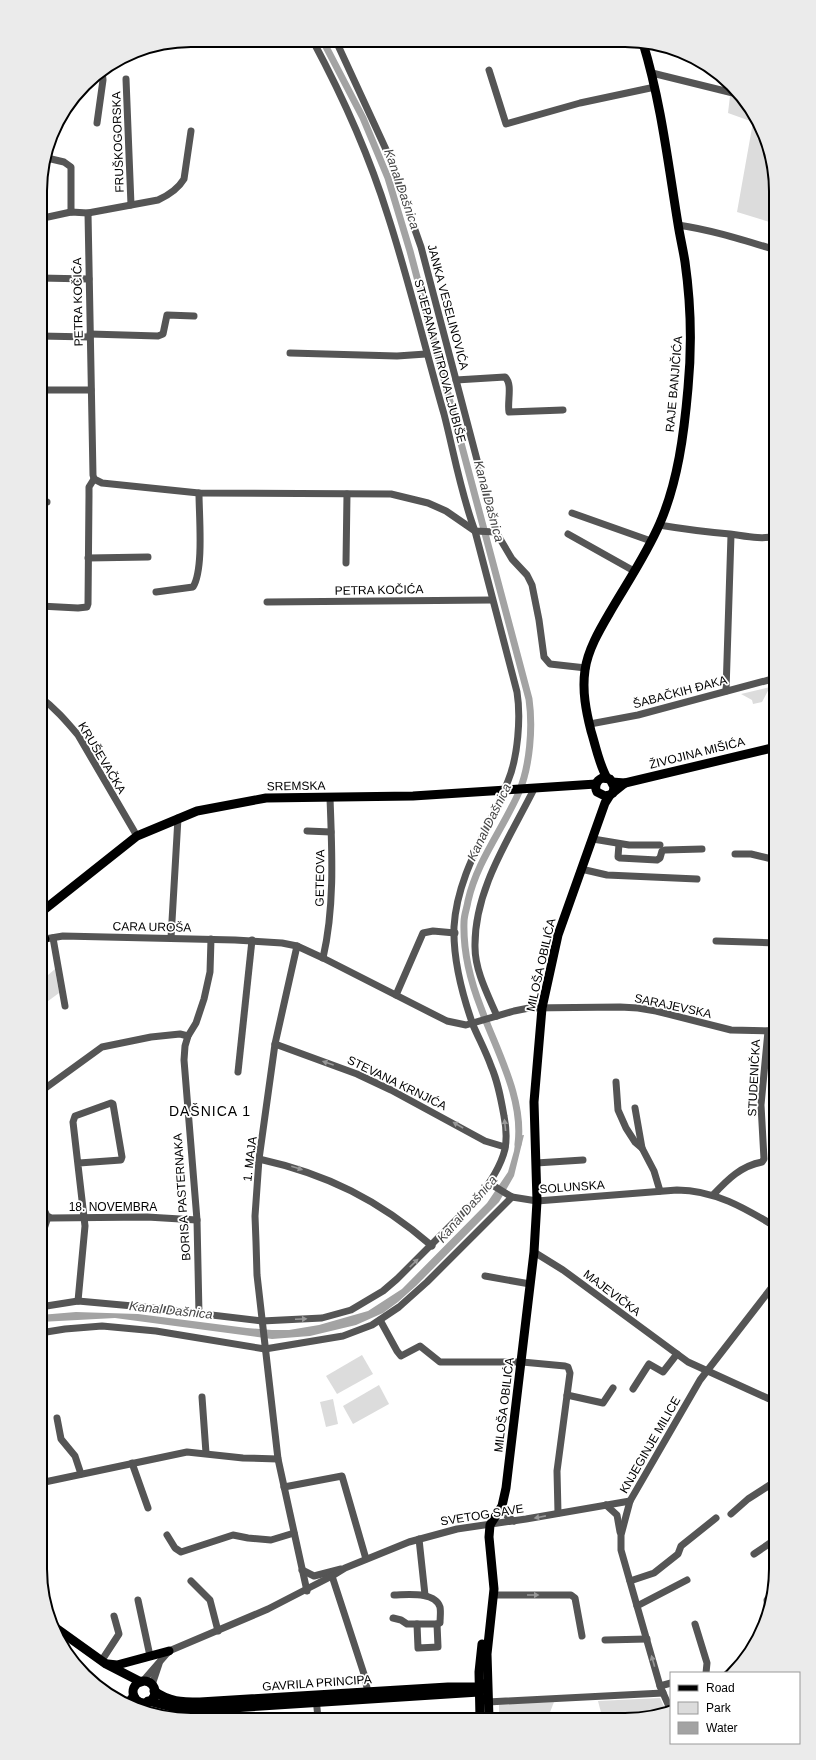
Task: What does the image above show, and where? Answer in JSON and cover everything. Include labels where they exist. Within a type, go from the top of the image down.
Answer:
[{"type":"main road","name":"RAJE BANJIČIĆA","points":[[601,768],[584,694],[586,668],[593,645],[603,625],[659,525],[676,478],[690,360],[690,302],[685,261],[678,225],[664,129],[652,73],[645,48]]},
{"type":"main road","name":"ŽIVOJINA MIŠIĆA","points":[[624,783],[769,749]]},
{"type":"main road","points":[[598,788],[605,796],[611,794],[614,787],[601,768]]},
{"type":"main road","points":[[601,768],[598,788],[605,803]]},
{"type":"main road","points":[[598,788],[602,778],[624,783]]},
{"type":"main road","name":"MILOŠA OBILIĆA","points":[[490,1525],[502,1506],[506,1488],[534,1252],[537,1201],[534,1102],[542,1008],[558,935],[605,803],[611,794],[624,783]]},
{"type":"main road","name":"SREMSKA","points":[[47,907],[137,836],[197,811],[266,798],[414,796],[531,790],[585,785],[598,788]]},
{"type":"main road","points":[[479,1713],[479,1708],[484,1691],[489,1624],[494,1596],[489,1537],[490,1525]]},
{"type":"main road","points":[[479,1708],[473,1699],[462,1690],[473,1677],[480,1661],[484,1638],[489,1624]]},
{"type":"main road","name":"GAVRILA PRINCIPA","points":[[63,1633],[117,1670],[148,1685],[167,1699],[176,1702],[316,1698],[462,1690],[484,1691]]},
{"type":"main road","points":[[104,1662],[117,1665],[169,1651]]},
{"type":"main road","points":[[480,1661],[488,1713]]},
{"type":"main road","points":[[117,1670],[127,1681],[133,1694],[142,1704],[180,1709],[196,1713]]},
{"type":"main road","points":[[130,1699],[135,1686],[148,1685],[153,1697],[142,1704]]},
{"type":"main road","name":"GAVRILA PRINCIPA","points":[[204,1713],[221,1709],[316,1698]]},
{"type":"street","name":"STJEPANA MITROVA LJUBIŠE","points":[[47,1305],[78,1302],[144,1307],[262,1321],[322,1318],[351,1310],[383,1291],[432,1246],[480,1196],[491,1184],[502,1159],[505,1147],[506,1127],[498,1086],[458,973],[454,933],[456,908],[461,888],[474,854],[511,774],[518,732],[519,702],[505,642],[492,600],[477,531],[470,517],[454,451],[392,230],[373,173],[341,94],[316,47]]},
{"type":"street","name":"JANKA VESELINOVIĆA","points":[[339,47],[389,156],[421,247],[494,532]]},
{"type":"street","points":[[489,70],[506,124],[580,103],[655,87]]},
{"type":"street","points":[[652,73],[730,92]]},
{"type":"street","name":"FRUŠKOGORSKA","points":[[97,123],[103,77]]},
{"type":"street","name":"FRUŠKOGORSKA","points":[[126,79],[131,205]]},
{"type":"street","name":"FRUŠKOGORSKA","points":[[47,217],[71,212],[88,213],[158,200],[180,185],[184,179],[191,131]]},
{"type":"street","points":[[51,159],[64,162],[71,167],[71,212]]},
{"type":"street","name":"PETRA KOČIĆA","points":[[47,606],[78,608],[87,607],[88,604],[89,487],[94,479],[88,213]]},
{"type":"street","points":[[678,225],[724,234],[769,248]]},
{"type":"street","points":[[47,278],[89,279]]},
{"type":"street","points":[[47,336],[158,336],[163,334],[167,315],[194,316]]},
{"type":"street","points":[[290,353],[382,356],[426,354]]},
{"type":"street","name":"JANKA VESELINOVIĆA","points":[[456,380],[505,377],[508,380],[509,412],[563,410]]},
{"type":"street","points":[[47,390],[91,390]]},
{"type":"street","points":[[94,479],[102,483],[199,493],[391,494],[410,497],[428,503],[446,511],[477,531],[494,532],[512,559],[527,575],[532,585],[544,657],[550,664],[586,668]]},
{"type":"street","points":[[156,592],[193,587],[196,582],[199,562],[199,493]]},
{"type":"street","points":[[346,563],[347,494]]},
{"type":"street","points":[[572,513],[651,541]]},
{"type":"street","points":[[659,525],[680,529],[769,538]]},
{"type":"street","points":[[568,534],[634,571]]},
{"type":"street","points":[[726,691],[731,535]]},
{"type":"street","points":[[88,558],[148,557]]},
{"type":"street","name":"PETRA KOČIĆA","points":[[266,602],[492,600]]},
{"type":"street","name":"ŠABAČKIH ĐAKA","points":[[590,724],[638,715],[769,680]]},
{"type":"street","name":"KRUŠEVAČKA","points":[[47,702],[68,722],[78,735],[137,836]]},
{"type":"street","points":[[496,1017],[481,978],[475,948],[477,923],[483,894],[531,790]]},
{"type":"street","name":"GETEOVA","points":[[323,958],[328,938],[330,907],[330,798]]},
{"type":"street","points":[[170,938],[178,818]]},
{"type":"street","points":[[307,831],[331,832]]},
{"type":"street","points":[[593,839],[619,844],[660,845]]},
{"type":"street","points":[[619,844],[617,855],[620,858],[657,860],[662,851],[665,850],[702,849]]},
{"type":"street","points":[[735,854],[758,855],[769,858]]},
{"type":"street","points":[[581,869],[607,875],[697,878]]},
{"type":"street","points":[[396,995],[422,933],[433,931],[454,933]]},
{"type":"street","name":"CARA UROŠA","points":[[47,939],[63,936],[282,942],[297,946],[323,958],[448,1021],[460,1025],[475,1024],[514,1010],[542,1008]]},
{"type":"street","name":"BORISA PASTERNAKA","points":[[199,1314],[197,1220],[185,1082],[185,1046],[188,1036],[196,1023],[204,999],[210,972],[211,939]]},
{"type":"street","points":[[238,1072],[252,940]]},
{"type":"street","points":[[716,941],[769,944]]},
{"type":"street","name":"CARA UROŠA","points":[[47,946],[65,1006]]},
{"type":"street","name":"1. MAJA","points":[[297,946],[275,1044],[259,1159],[255,1216],[257,1274],[278,1459],[306,1591]]},
{"type":"street","name":"SARAJEVSKA","points":[[542,1008],[638,1008],[731,1030],[768,1031]]},
{"type":"street","name":"STUDENIČKA","points":[[713,1195],[736,1172],[745,1167],[762,1162],[764,1159],[761,1105],[768,1031]]},
{"type":"street","points":[[47,1087],[102,1047],[151,1037],[180,1034],[188,1036]]},
{"type":"street","name":"STEVANA KRNJIĆA","points":[[275,1044],[364,1077],[392,1090],[485,1140],[505,1147]]},
{"type":"street","points":[[616,1082],[618,1110],[626,1128],[642,1148],[654,1171],[660,1191]]},
{"type":"street","points":[[78,1302],[85,1226],[74,1119],[75,1116],[111,1103],[113,1104],[122,1157],[121,1160],[79,1163]]},
{"type":"street","points":[[635,1108],[642,1148]]},
{"type":"street","points":[[259,1159],[313,1173],[346,1187],[388,1211],[432,1246]]},
{"type":"street","points":[[536,1163],[583,1160]]},
{"type":"street","name":"SOLUNSKA","points":[[491,1184],[510,1196],[537,1201],[660,1191],[694,1190],[731,1202],[769,1223]]},
{"type":"street","points":[[47,1332],[102,1326],[156,1331],[265,1347],[343,1336],[359,1331],[380,1320],[420,1289],[510,1196]]},
{"type":"street","name":"18. NOVEMBRA","points":[[48,1218],[147,1217],[197,1220]]},
{"type":"street","name":"MAJEVIČKA","points":[[534,1252],[563,1270],[688,1362],[769,1399]]},
{"type":"street","points":[[485,1276],[530,1284]]},
{"type":"street","name":"KNJEGINJE MILICE","points":[[669,1706],[661,1690],[621,1550],[621,1535],[630,1501],[696,1387],[769,1291]]},
{"type":"street","points":[[380,1320],[401,1356],[420,1346],[440,1362],[522,1362],[565,1366],[568,1368],[570,1373],[557,1471],[558,1513]]},
{"type":"street","points":[[633,1389],[649,1364],[663,1372],[676,1354]]},
{"type":"street","points":[[567,1396],[603,1403],[613,1388]]},
{"type":"street","points":[[202,1397],[206,1453]]},
{"type":"street","points":[[57,1418],[61,1439],[75,1456],[81,1474]]},
{"type":"street","points":[[47,1482],[182,1453],[206,1453],[243,1458],[278,1459]]},
{"type":"street","points":[[132,1463],[148,1508]]},
{"type":"street","points":[[284,1487],[342,1476],[366,1559]]},
{"type":"street","points":[[731,1514],[748,1499],[769,1486]]},
{"type":"street","name":"SVETOG SAVE","points":[[148,1685],[161,1659],[169,1651],[268,1609],[306,1591],[345,1568],[366,1559],[419,1539],[457,1529],[490,1525],[630,1501]]},
{"type":"street","points":[[502,1506],[507,1516],[514,1521]]},
{"type":"street","points":[[606,1506],[617,1515],[621,1535]]},
{"type":"street","points":[[630,1581],[654,1573],[678,1554],[681,1546],[716,1518]]},
{"type":"street","points":[[167,1536],[175,1548],[180,1552],[233,1535],[271,1540],[294,1533]]},
{"type":"street","points":[[419,1539],[425,1595]]},
{"type":"street","points":[[754,1554],[769,1544]]},
{"type":"street","points":[[302,1570],[314,1576],[345,1568]]},
{"type":"street","points":[[332,1576],[369,1695]]},
{"type":"street","points":[[637,1606],[687,1580]]},
{"type":"street","points":[[191,1581],[210,1600],[218,1631]]},
{"type":"street","points":[[394,1596],[425,1595],[439,1605],[440,1623],[437,1624],[438,1647],[418,1648],[417,1624]]},
{"type":"street","points":[[494,1596],[571,1595],[575,1598],[582,1636]]},
{"type":"street","points":[[138,1600],[150,1656]]},
{"type":"street","points":[[104,1662],[119,1634],[114,1616]]},
{"type":"street","points":[[393,1618],[403,1620],[407,1624],[437,1624]]},
{"type":"street","points":[[695,1624],[707,1663],[706,1672]]},
{"type":"street","points":[[605,1640],[647,1639]]},
{"type":"street","points":[[484,1691],[661,1690],[670,1684]]},
{"type":"street","points":[[316,1698],[318,1713]]},
{"type":"green space","points":[[730,96],[734,97],[751,121],[728,113]]},
{"type":"green space","points":[[753,125],[764,154],[768,173],[769,222],[737,212]]},
{"type":"green space","points":[[769,687],[762,702],[753,704],[752,700],[741,694]]},
{"type":"green space","points":[[55,969],[59,993],[47,1002],[47,976]]},
{"type":"green space","points":[[362,1355],[373,1374],[337,1394],[326,1376]]},
{"type":"green space","points":[[379,1385],[389,1404],[353,1424],[343,1406]]},
{"type":"green space","points":[[333,1399],[338,1424],[326,1427],[320,1402]]},
{"type":"green space","points":[[660,1698],[664,1707],[634,1713],[601,1713],[598,1701]]},
{"type":"green space","points":[[554,1702],[550,1713],[499,1713],[499,1703]]},
{"type":"water","points":[[524,1135],[514,1176],[499,1202],[417,1285],[398,1302],[383,1313],[356,1325],[310,1336],[272,1339],[115,1318],[47,1322],[47,1314],[76,1312],[138,1314],[247,1328],[289,1330],[319,1325],[368,1311],[402,1289],[487,1203],[508,1172],[514,1151],[516,1136]]},
{"type":"waterway","name":"Kanal Dašnica","points":[[326,47],[363,118],[388,178],[410,251],[529,699],[531,722],[530,746],[523,782],[513,806],[478,872],[472,886],[464,917],[464,933],[468,966],[477,997],[513,1092],[519,1127],[518,1144]]},
{"type":"district","name":"DAŠNICA 1","points":[[210,1111]]}]
